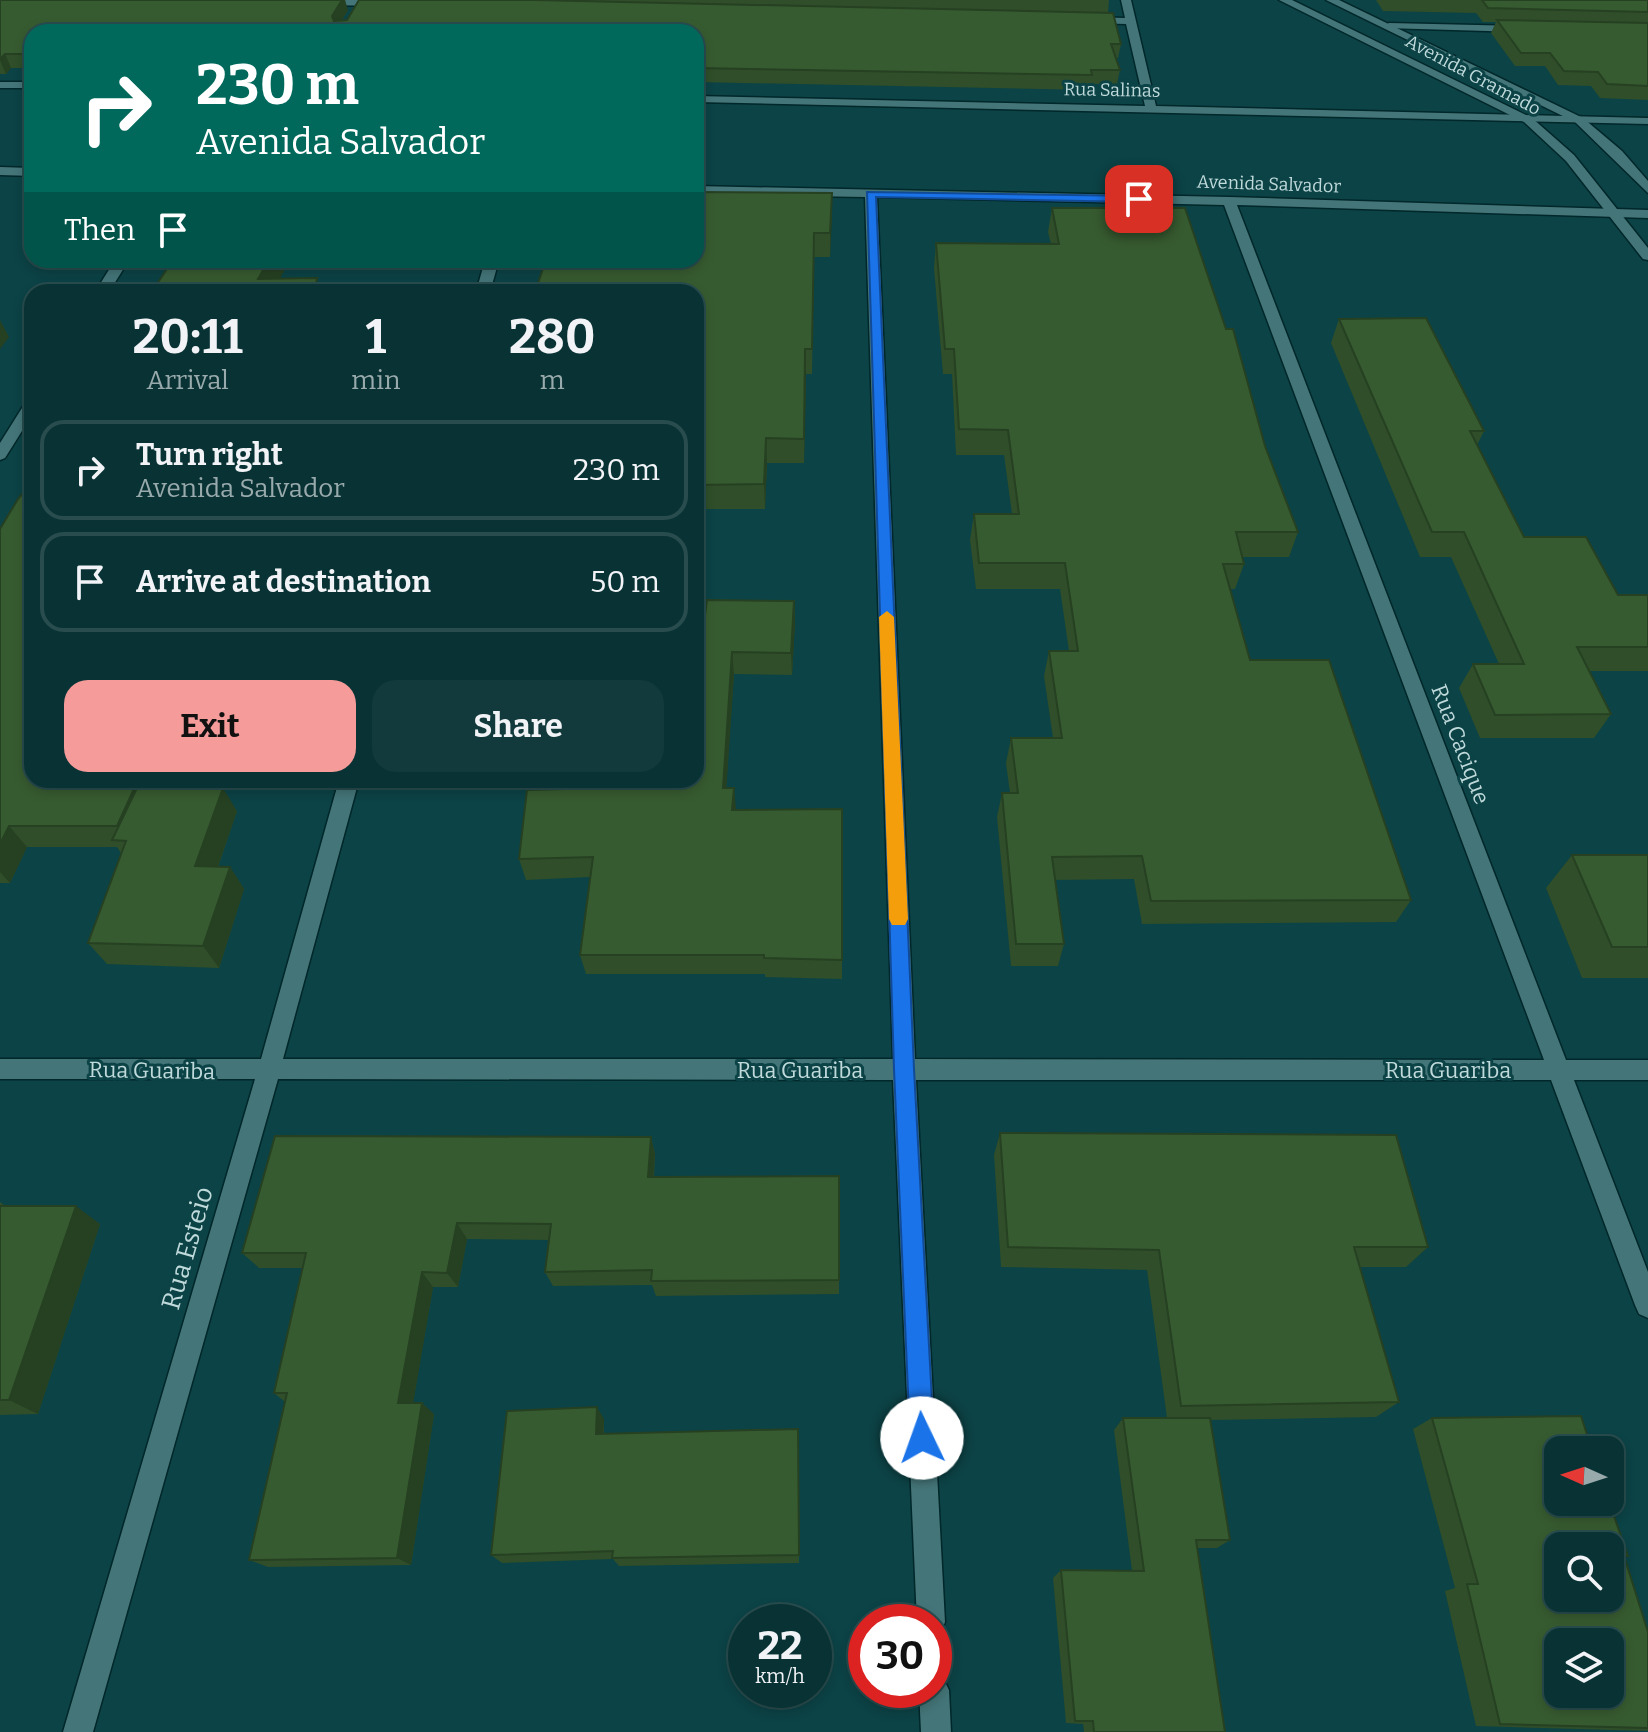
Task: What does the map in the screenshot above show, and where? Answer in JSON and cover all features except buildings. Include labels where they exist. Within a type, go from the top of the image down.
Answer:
[{"type":"street","points":[[1126,0],[1151,108]]},
{"type":"street","name":"Avenida Gramado","points":[[1284,0],[1528,120],[1570,158],[1648,256]]},
{"type":"street","name":"Avenida Gramado","points":[[1331,0],[1579,120],[1618,154],[1648,189]]},
{"type":"street","points":[[302,2],[392,4]]},
{"type":"street","points":[[1068,20],[1131,21]]},
{"type":"street","points":[[1389,26],[1541,29]]},
{"type":"street","points":[[0,85],[24,85]]},
{"type":"street","name":"Rua Salinas","points":[[704,99],[1579,120]]},
{"type":"street","points":[[1579,120],[1648,121]]},
{"type":"street","points":[[0,171],[24,172]]},
{"type":"street","name":"Avenida Salvador","points":[[704,190],[1229,201],[1648,214]]},
{"type":"street","points":[[871,194],[904,1069],[930,1604]]},
{"type":"street","name":"Rua Cacique","points":[[1229,201],[1648,1305]]},
{"type":"street","points":[[0,455],[24,416]]},
{"type":"street","name":"Rua Esteio","points":[[78,1732],[269,1071],[347,788]]},
{"type":"street","name":"Rua Guariba","points":[[0,1069],[1648,1070]]},
{"type":"street","points":[[935,1708],[936,1732]]},
{"type":"slow traffic","points":[[887,617],[898,919]]},
{"type":"route","points":[[922,1438],[904,1069],[871,194],[1139,199]]}]
